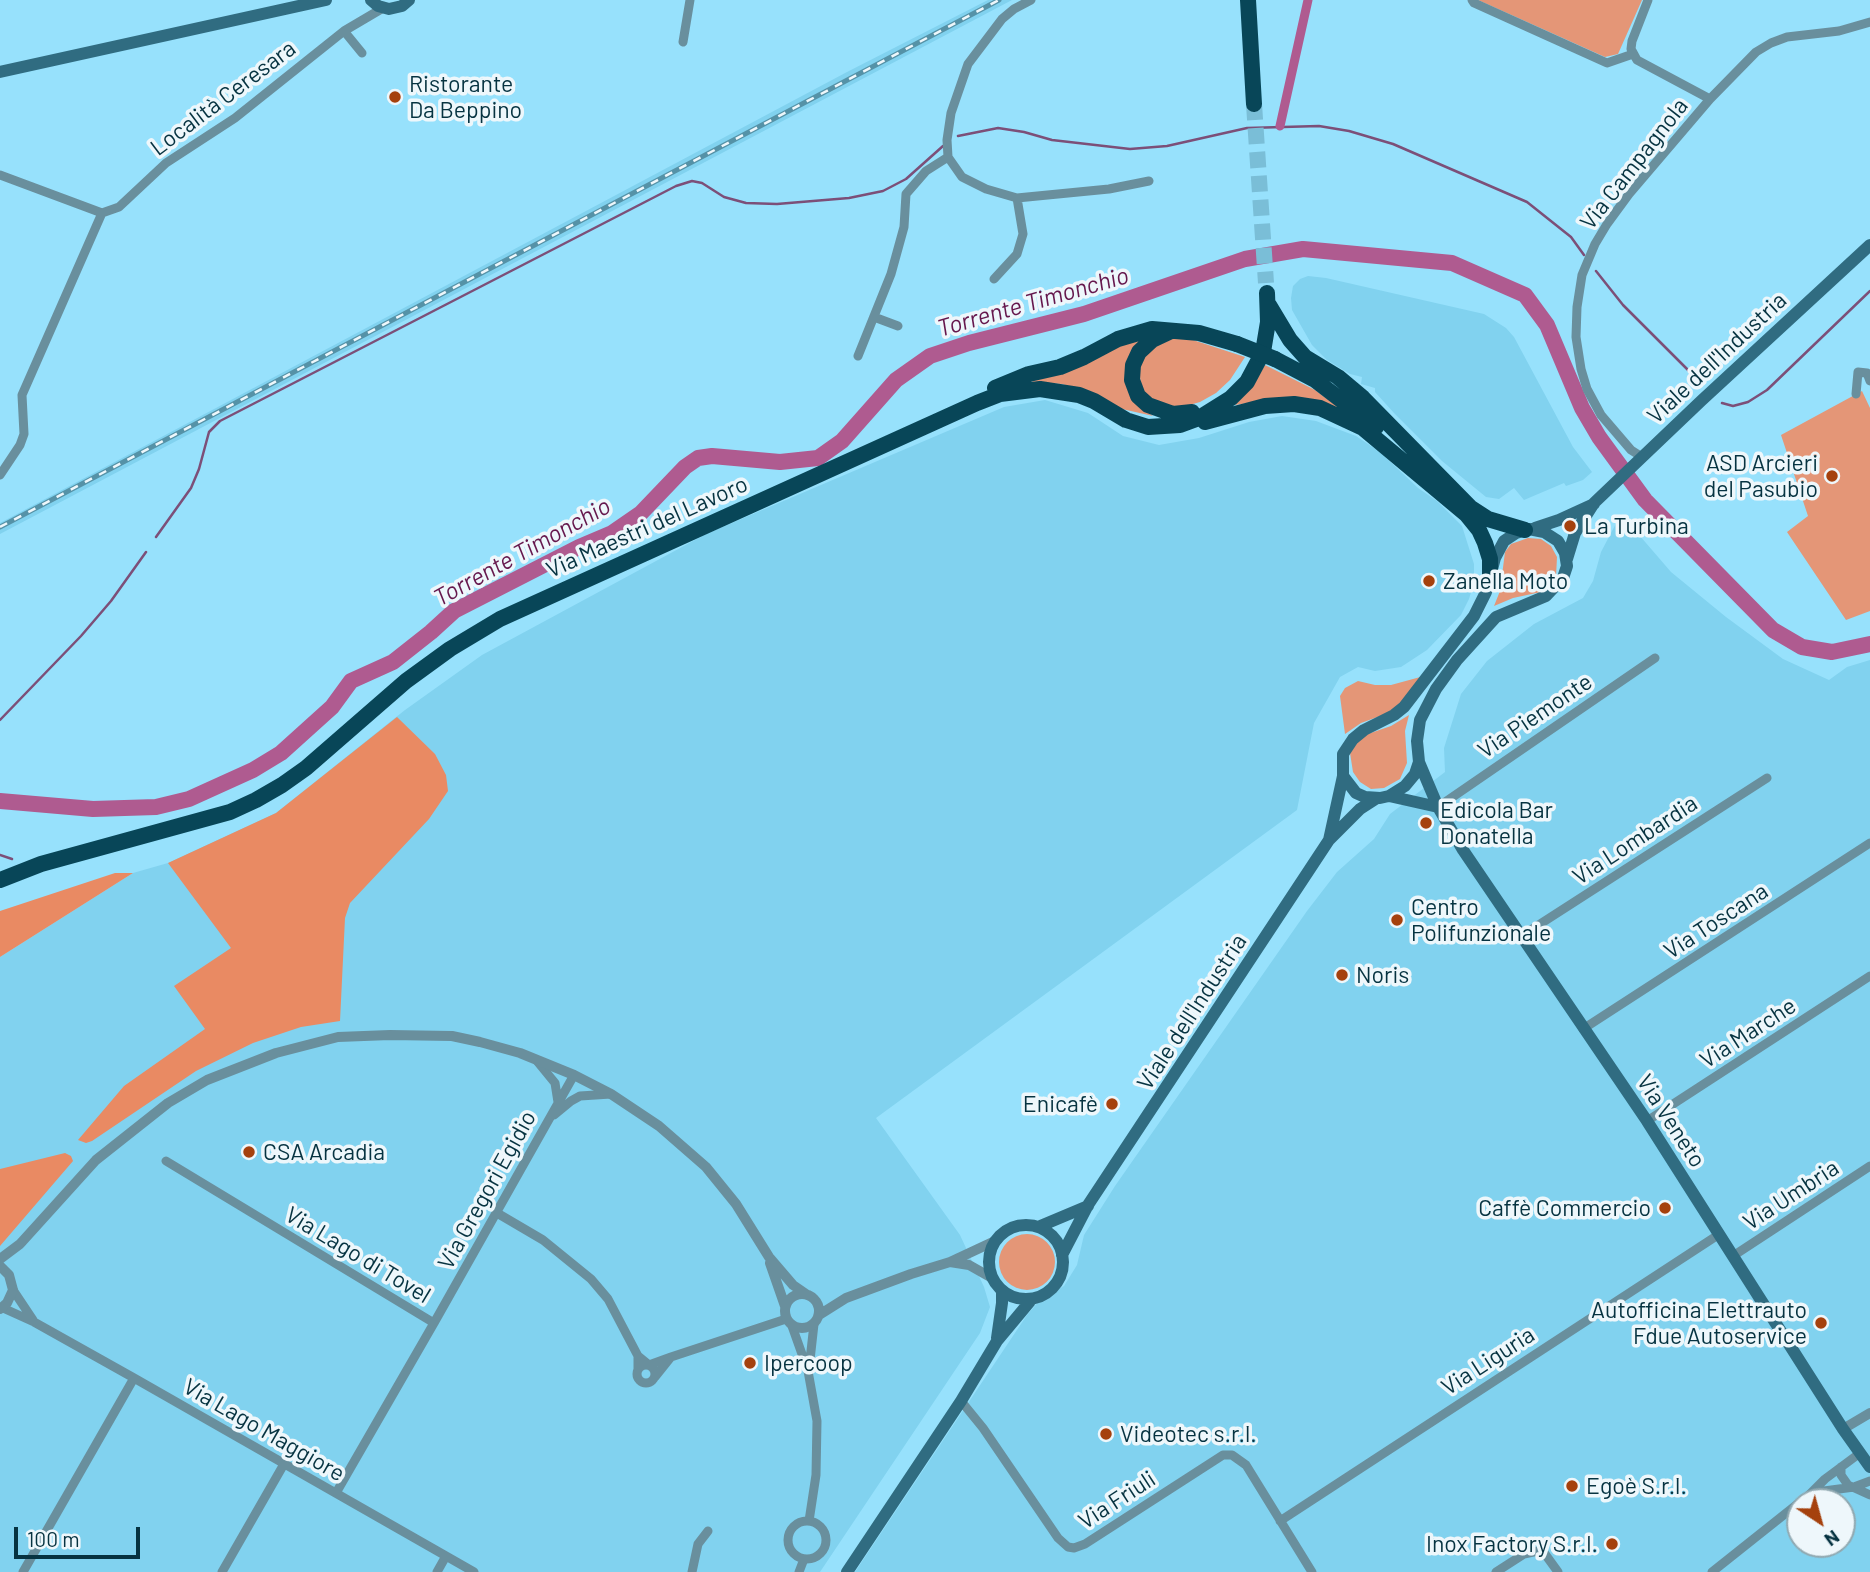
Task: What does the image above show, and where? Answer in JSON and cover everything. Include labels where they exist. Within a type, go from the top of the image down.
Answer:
[{"type":"highway","points":[[1248,0],[1254,104]]},
{"type":"highway","points":[[1111,411],[1158,420],[1171,419],[1192,412],[1225,393],[1241,376],[1259,338],[1267,292]]},
{"type":"highway","points":[[1148,427],[1181,425],[1199,418],[1231,398],[1247,382],[1263,352],[1268,322],[1267,292]]},
{"type":"highway","points":[[1267,292],[1290,340],[1305,357],[1338,377],[1363,398],[1469,511],[1485,543],[1490,559],[1490,575]]},
{"type":"highway","points":[[897,439],[930,419],[996,387],[1029,374],[1060,367],[1133,332],[1152,329],[1178,330],[1237,344],[1275,359],[1315,380],[1344,400],[1469,511]]},
{"type":"highway","points":[[1178,330],[1162,334],[1139,352],[1133,365],[1132,380],[1138,396],[1148,405],[1173,414],[1192,412]]},
{"type":"highway","name":"Via Maestri del Lavoro","points":[[0,880],[41,864],[230,812],[256,800],[306,768],[406,681],[450,649],[500,619],[977,403],[1019,390],[1059,390],[1094,401],[1111,411]]},
{"type":"highway","points":[[1111,411],[1148,427],[1164,430],[1188,428],[1265,406],[1294,404],[1320,408],[1363,428],[1469,511],[1530,529]]},
{"type":"main road","points":[[0,72],[326,0]]},
{"type":"main road","points":[[374,6],[396,8],[409,0]]},
{"type":"main road","name":"Viale dell'Industria","points":[[847,1572],[961,1401],[997,1341],[1031,1299],[1041,1296],[1056,1283],[1063,1265],[1062,1255],[1088,1205],[1329,840],[1360,809],[1409,782],[1419,762],[1416,741],[1420,720],[1433,692],[1446,674],[1496,617],[1543,598],[1556,588],[1566,571],[1575,533],[1594,503],[1870,245]]},
{"type":"main road","name":"Viale dell'Industria","points":[[1329,840],[1343,776],[1343,754],[1364,730],[1398,713],[1408,704],[1474,616],[1484,597],[1494,558],[1504,541],[1594,503]]},
{"type":"main road","points":[[1530,529],[1558,541],[1567,559]]},
{"type":"main road","name":"Via Veneto","points":[[1419,762],[1437,807],[1463,850],[1647,1121],[1865,1460]]},
{"type":"main road","points":[[1343,776],[1356,793],[1437,807]]},
{"type":"main road","points":[[1038,1227],[1088,1205]]},
{"type":"main road","points":[[1031,1299],[1016,1298],[1002,1290],[992,1278],[989,1259],[995,1241],[1010,1228],[1029,1225],[1049,1234],[1058,1243],[1062,1255]]},
{"type":"main road","name":"Viale dell'Industria","points":[[997,1341],[1002,1290]]},
{"type":"street","points":[[683,42],[690,0]]},
{"type":"street","points":[[1031,0],[1002,19],[968,64],[951,113],[948,149],[962,177],[986,189],[1017,198],[1109,189],[1149,181]]},
{"type":"street","points":[[1472,0],[1474,4],[1607,63],[1633,54]]},
{"type":"street","points":[[1648,0],[1632,41],[1633,54],[1637,60],[1710,99]]},
{"type":"street","name":"Località Ceresara","points":[[102,213],[119,207],[166,163],[235,118],[374,6]]},
{"type":"street","name":"Via Campagnola","points":[[1640,460],[1605,420],[1585,383],[1579,360],[1576,337],[1580,288],[1588,258],[1606,224],[1710,99],[1753,55],[1766,45],[1793,36],[1835,31],[1870,22]]},
{"type":"street","points":[[345,31],[362,52]]},
{"type":"street","points":[[858,356],[885,291],[899,246],[906,194],[948,149]]},
{"type":"street","points":[[0,175],[102,213],[22,394],[24,434],[20,445],[0,475]]},
{"type":"street","points":[[994,279],[1017,254],[1023,234],[1017,198]]},
{"type":"street","points":[[874,317],[898,326]]},
{"type":"street","points":[[1856,394],[1858,372],[1867,373],[1870,381]]},
{"type":"street","name":"Via Piemonte","points":[[1437,807],[1655,658]]},
{"type":"street","name":"Via Lombardia","points":[[1523,935],[1767,778]]},
{"type":"street","name":"Via Toscana","points":[[1583,1029],[1870,843]]},
{"type":"street","name":"Via Marche","points":[[1647,1121],[1870,976]]},
{"type":"street","points":[[0,1259],[20,1244],[96,1160],[168,1103],[207,1080],[276,1053],[338,1037],[452,1036],[480,1041],[537,1061],[574,1075],[611,1094],[659,1126],[706,1167],[736,1204],[769,1257],[793,1285],[810,1297],[816,1320],[808,1371]]},
{"type":"street","points":[[537,1061],[555,1083],[558,1102]]},
{"type":"street","name":"Via Gregori Egidio","points":[[434,1323],[574,1075]]},
{"type":"street","points":[[548,1121],[570,1101],[580,1096],[611,1094]]},
{"type":"street","name":"Via Lago di Tovel","points":[[166,1161],[434,1323],[336,1493]]},
{"type":"street","name":"Via Umbria","points":[[1733,1256],[1870,1166]]},
{"type":"street","points":[[497,1213],[543,1240],[591,1279],[608,1299],[638,1356],[655,1371],[655,1377]]},
{"type":"street","name":"Via Liguria","points":[[1280,1521],[1718,1235]]},
{"type":"street","points":[[638,1369],[643,1365],[789,1323],[806,1328],[846,1298],[950,1262],[995,1241]]},
{"type":"street","points":[[1,1308],[8,1303],[13,1290],[9,1275],[11,1261],[20,1244]]},
{"type":"street","points":[[769,1257],[789,1323],[808,1371],[817,1421],[816,1475],[809,1521]]},
{"type":"street","points":[[950,1262],[969,1265],[992,1278]]},
{"type":"street","points":[[0,1266],[9,1275]]},
{"type":"street","name":"Via Lago Maggiore","points":[[13,1290],[34,1322]]},
{"type":"street","points":[[785,1306],[791,1298],[846,1298]]},
{"type":"street","name":"Via Lago Maggiore","points":[[1,1308],[34,1322],[474,1572]]},
{"type":"street","points":[[638,1356],[638,1378],[642,1383],[649,1383],[671,1357]]},
{"type":"street","points":[[23,1572],[134,1378]]},
{"type":"street","name":"Via Friuli","points":[[961,1401],[983,1428],[1058,1538],[1068,1547],[1085,1544],[1223,1455],[1232,1455],[1246,1465],[1280,1521]]},
{"type":"street","points":[[1843,1429],[1870,1413]]},
{"type":"street","points":[[1815,1488],[1840,1467],[1865,1460]]},
{"type":"street","points":[[222,1572],[284,1464]]},
{"type":"street","points":[[1840,1467],[1843,1479],[1870,1495]]},
{"type":"street","points":[[1846,1488],[1870,1481]]},
{"type":"street","points":[[1712,1572],[1786,1513]]},
{"type":"street","points":[[809,1521],[820,1525],[827,1542],[816,1557],[804,1559],[791,1549],[788,1538],[793,1527],[809,1521]]},
{"type":"street","points":[[1280,1521],[1312,1572]]},
{"type":"street","points":[[692,1572],[698,1544],[708,1531]]},
{"type":"street","points":[[1496,1572],[1524,1554],[1538,1551],[1545,1554],[1558,1572]]},
{"type":"street","points":[[436,1572],[446,1556]]},
{"type":"street","points":[[799,1572],[804,1559]]},
{"type":"shaded area","points":[[988,0],[1012,0],[0,534],[0,523],[847,72]]},
{"type":"shaded area","points":[[1478,0],[1642,0],[1618,54],[1605,57]]},
{"type":"shaded area","points":[[1308,276],[1484,314],[1506,328],[1514,337],[1573,447],[1592,472],[1583,480],[1566,486],[1564,483],[1524,500],[1514,488],[1499,499],[1486,497],[1442,461],[1394,413],[1375,392],[1375,388],[1361,384],[1362,377],[1350,374],[1327,360],[1312,345],[1292,310],[1291,298],[1293,286]]},
{"type":"shaded area","points":[[1149,334],[1133,352],[1141,407],[1153,416],[1122,409],[1090,393],[1062,384],[1031,382]]},
{"type":"shaded area","points":[[1174,338],[1193,340],[1245,357],[1230,380],[1216,393],[1200,402],[1182,407],[1166,407],[1150,399],[1141,390],[1139,363],[1145,351]]},
{"type":"shaded area","points":[[1265,365],[1315,390],[1346,413],[1269,400],[1235,405],[1251,388]]},
{"type":"shaded area","name":"ASD Arcieri del Pasubio","points":[[1862,391],[1870,408],[1870,611],[1846,620],[1787,532],[1808,516],[1781,435]]},
{"type":"shaded area","points":[[1045,400],[1088,413],[1123,436],[1159,445],[1199,438],[1249,422],[1282,416],[1316,421],[1356,436],[1380,452],[1462,526],[1474,564],[1474,582],[1461,615],[1427,650],[1401,667],[1375,671],[1358,667],[1340,677],[1314,723],[1297,810],[876,1118],[960,1235],[984,1287],[990,1307],[980,1333],[820,1572],[0,1572],[0,957],[133,873],[168,863],[276,813],[405,710],[482,655],[706,534],[1004,407]]},
{"type":"shaded area","points":[[1621,514],[1671,572],[1783,659],[1829,680],[1847,667],[1870,660],[1870,1572],[855,1572],[1027,1315],[1040,1300],[1064,1286],[1077,1265],[1084,1235],[1115,1186],[1307,911],[1337,872],[1374,839],[1390,814],[1445,772],[1444,748],[1461,694],[1487,661],[1534,624],[1583,598],[1593,581],[1601,552]]},
{"type":"shaded area","points":[[1528,538],[1541,539],[1551,546],[1557,557],[1556,577],[1541,592],[1513,598],[1494,606],[1500,591],[1505,552],[1511,544]]},
{"type":"shaded area","points":[[1424,676],[1408,697],[1391,712],[1361,723],[1345,734],[1340,696],[1345,688],[1358,681],[1391,685]]},
{"type":"shaded area","points":[[1409,715],[1405,731],[1407,763],[1400,779],[1384,788],[1371,789],[1360,782],[1353,772],[1350,753],[1362,736],[1391,726]]},
{"type":"shaded area","points":[[397,717],[435,754],[446,775],[448,791],[429,819],[350,903],[345,918],[340,1021],[301,1027],[253,1043],[196,1071],[92,1141],[86,1143],[78,1140],[124,1086],[205,1029],[174,986],[231,948],[168,863],[276,813]]},
{"type":"shaded area","points":[[115,873],[133,873],[0,957],[0,911]]},
{"type":"shaded area","points":[[65,1153],[71,1156],[73,1161],[0,1246],[0,1169]]},
{"type":"shaded area","points":[[1027,1234],[1038,1236],[1047,1242],[1053,1251],[1053,1273],[1047,1282],[1038,1288],[1027,1290],[1016,1288],[1007,1282],[1001,1273],[999,1262],[1001,1251],[1007,1242],[1016,1236]]},
{"type":"waterway","points":[[1280,126],[1308,0]]},
{"type":"waterway","points":[[958,136],[998,128],[1052,140],[1130,149],[1167,146],[1247,128],[1319,126],[1349,131],[1393,144],[1527,202],[1571,237],[1584,255]]},
{"type":"waterway","points":[[156,537],[191,488],[209,432],[220,421],[676,186],[692,181],[702,183],[724,197],[746,203],[777,204],[849,198],[883,191],[906,179],[943,146]]},
{"type":"waterway","name":"Torrente Timonchio","points":[[0,801],[93,809],[156,807],[189,799],[253,770],[281,753],[332,707],[351,681],[393,662],[454,611],[612,533],[641,513],[685,467],[698,458],[712,456],[780,462],[818,458],[842,441],[896,380],[930,356],[969,343],[1084,314],[1245,259],[1303,249],[1452,263],[1525,295],[1547,325],[1582,408],[1599,437],[1645,500],[1773,630],[1802,647],[1832,652],[1870,644]]},
{"type":"waterway","points":[[1596,271],[1623,305],[1696,378]]},
{"type":"waterway","points":[[1722,403],[1733,406],[1748,402],[1767,390],[1870,291]]},
{"type":"waterway","points":[[0,720],[81,636],[111,601],[146,552]]},
{"type":"waterway","points":[[0,855],[12,859]]},
{"type":"tunnel","points":[[1254,104],[1266,283]]},
{"type":"railway","points":[[0,527],[999,0]]},
{"type":"place","name":"Ristorante Da Beppino","points":[[395,97]]},
{"type":"place","name":"ASD Arcieri del Pasubio","points":[[1832,476]]},
{"type":"place","name":"La Turbina","points":[[1570,526]]},
{"type":"place","name":"Zanella Moto","points":[[1429,581]]},
{"type":"place","name":"Edicola Bar Donatella","points":[[1426,823]]},
{"type":"place","name":"Centro Polifunzionale","points":[[1397,920]]},
{"type":"place","name":"Noris","points":[[1342,975]]},
{"type":"place","name":"Enicafè","points":[[1112,1104]]},
{"type":"place","name":"CSA Arcadia","points":[[249,1152]]},
{"type":"place","name":"Caffè Commercio","points":[[1665,1208]]},
{"type":"place","name":"Autofficina Elettrauto Fdue Autoservice","points":[[1821,1323]]},
{"type":"place","name":"Ipercoop","points":[[750,1363]]},
{"type":"place","name":"Videotec s.r.l.","points":[[1106,1434]]},
{"type":"place","name":"Egoè S.r.l.","points":[[1572,1486]]},
{"type":"place","name":"Inox Factory S.r.l.","points":[[1612,1544]]}]
